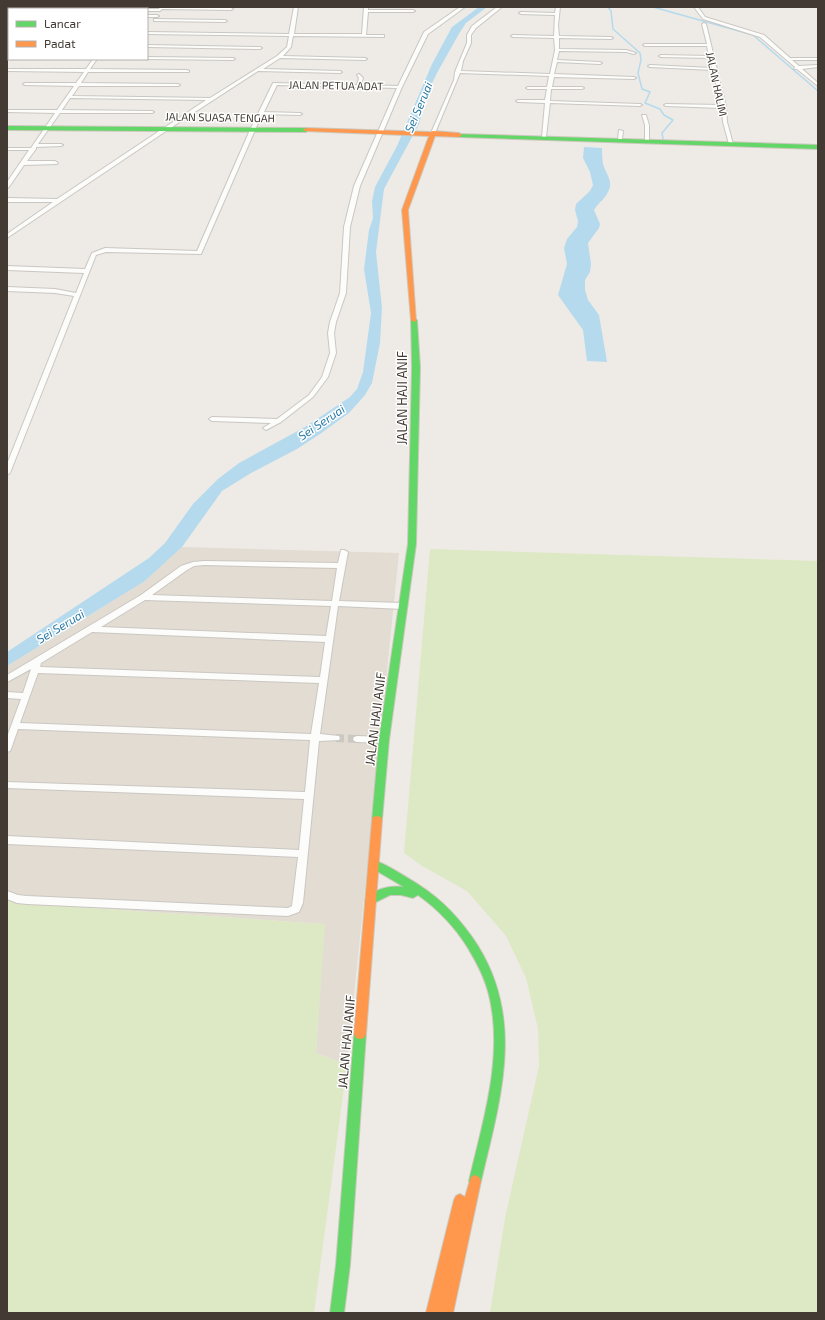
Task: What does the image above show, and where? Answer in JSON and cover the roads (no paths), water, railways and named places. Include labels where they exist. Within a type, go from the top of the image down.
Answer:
[{"type":"main road","name":"JALAN SUASA TENGAH","points":[[7,128],[395,132],[544,137],[620,135],[647,140],[818,147]]},
{"type":"main road","name":"JALAN HAJI ANIF","points":[[337,1313],[343,1265],[370,901],[384,740],[412,544],[414,519],[416,367],[414,313],[405,210],[434,133]]},
{"type":"main road","points":[[374,864],[431,899],[457,924],[481,956],[491,978],[498,1005],[502,1034],[501,1059],[497,1084],[446,1313]]},
{"type":"main road","points":[[370,901],[380,893],[388,890],[406,891],[415,895],[444,918],[462,937],[474,956],[484,977],[492,1006],[494,1059],[490,1082],[466,1177]]},
{"type":"main road","points":[[433,1313],[462,1192]]},
{"type":"street","points":[[7,236],[207,99],[279,57],[289,47],[296,7]]},
{"type":"street","points":[[266,428],[279,421],[311,396],[319,387],[330,366],[333,352],[331,333],[345,282],[344,270],[347,227],[352,201],[362,172],[426,33],[463,7]]},
{"type":"street","points":[[434,133],[456,80],[457,72],[474,27],[500,7]]},
{"type":"street","points":[[544,137],[549,89],[557,50],[556,25],[558,7]]},
{"type":"street","points":[[696,7],[704,18],[762,36],[796,68],[818,85]]},
{"type":"street","points":[[152,26],[160,8]]},
{"type":"street","points":[[148,10],[160,8],[231,9]]},
{"type":"street","points":[[364,36],[366,9],[413,11]]},
{"type":"street","points":[[521,13],[557,14]]},
{"type":"street","points":[[152,26],[225,21]]},
{"type":"street","name":"JALAN HALIM","points":[[704,24],[724,107],[725,122],[731,144]]},
{"type":"street","points":[[152,26],[290,35],[382,36]]},
{"type":"street","points":[[513,36],[611,38]]},
{"type":"street","points":[[645,45],[709,45]]},
{"type":"street","points":[[148,46],[260,48]]},
{"type":"street","points":[[557,50],[634,52]]},
{"type":"street","points":[[661,56],[712,57]]},
{"type":"street","points":[[279,57],[365,59]]},
{"type":"street","points":[[148,58],[233,59]]},
{"type":"street","points":[[788,60],[818,59]]},
{"type":"street","points":[[7,186],[9,181],[35,148],[94,60]]},
{"type":"street","points":[[555,61],[600,63]]},
{"type":"street","points":[[650,66],[714,69]]},
{"type":"street","points":[[796,68],[801,66],[818,66]]},
{"type":"street","points":[[7,70],[186,71]]},
{"type":"street","points":[[257,70],[340,72]]},
{"type":"street","points":[[457,72],[634,78]]},
{"type":"street","points":[[359,75],[362,78],[359,86]]},
{"type":"street","points":[[811,80],[818,79]]},
{"type":"street","points":[[25,84],[178,85]]},
{"type":"street","name":"JALAN PETUA ADAT","points":[[87,271],[94,254],[99,251],[199,253],[252,130],[275,84],[400,87]]},
{"type":"street","points":[[528,88],[582,88]]},
{"type":"street","points":[[69,97],[207,99]]},
{"type":"street","points":[[518,101],[640,105]]},
{"type":"street","points":[[666,105],[724,107]]},
{"type":"street","points":[[7,110],[152,112]]},
{"type":"street","points":[[261,113],[300,114]]},
{"type":"street","points":[[644,116],[647,125],[647,140]]},
{"type":"street","points":[[7,149],[61,145]]},
{"type":"street","points":[[24,163],[55,163]]},
{"type":"street","points":[[7,200],[59,201]]},
{"type":"street","points":[[7,268],[87,271],[7,473]]},
{"type":"street","points":[[7,289],[55,291],[77,295]]},
{"type":"street","points":[[212,420],[279,421]]},
{"type":"street","points":[[7,895],[17,899],[27,900],[288,912],[296,909],[298,903],[315,737],[334,603],[344,552]]},
{"type":"street","points":[[7,679],[144,597],[184,568],[193,564],[341,566]]},
{"type":"street","points":[[144,597],[403,606]]},
{"type":"street","points":[[89,629],[329,639]]},
{"type":"street","points":[[7,749],[38,661]]},
{"type":"street","points":[[35,670],[323,680]]},
{"type":"street","points":[[7,695],[26,696]]},
{"type":"street","points":[[16,726],[336,738]]},
{"type":"street","points":[[358,739],[384,740]]},
{"type":"street","points":[[7,785],[309,796]]},
{"type":"street","points":[[7,840],[303,854]]},
{"type":"water","name":"Sei Seruai","points":[[479,7],[487,7],[466,23],[460,32],[426,96],[419,124],[384,189],[376,252],[382,308],[380,343],[372,383],[365,395],[349,413],[320,434],[297,449],[251,473],[222,491],[182,547],[145,581],[7,666],[7,652],[149,558],[165,543],[193,504],[218,479],[239,463],[305,427],[350,397],[357,389],[363,372],[371,313],[364,269],[369,230],[373,218],[372,201],[375,187],[397,146],[432,64],[452,27]]},
{"type":"water","points":[[584,147],[602,148],[603,164],[610,181],[610,188],[607,194],[594,210],[600,224],[599,228],[588,243],[591,264],[590,272],[585,280],[585,290],[588,300],[599,315],[607,362],[587,361],[583,330],[558,295],[567,264],[564,248],[567,239],[577,227],[578,221],[575,210],[576,204],[590,191],[593,185],[590,172],[583,158]]},
{"type":"waterway","points":[[608,7],[611,11],[613,29],[640,53],[641,60],[638,73],[642,89],[650,92],[645,103],[660,109],[664,115],[673,120],[662,133],[664,144]]},
{"type":"waterway","points":[[653,7],[753,35],[818,91]]},
{"type":"tunnel","points":[[336,738],[357,739]]}]
